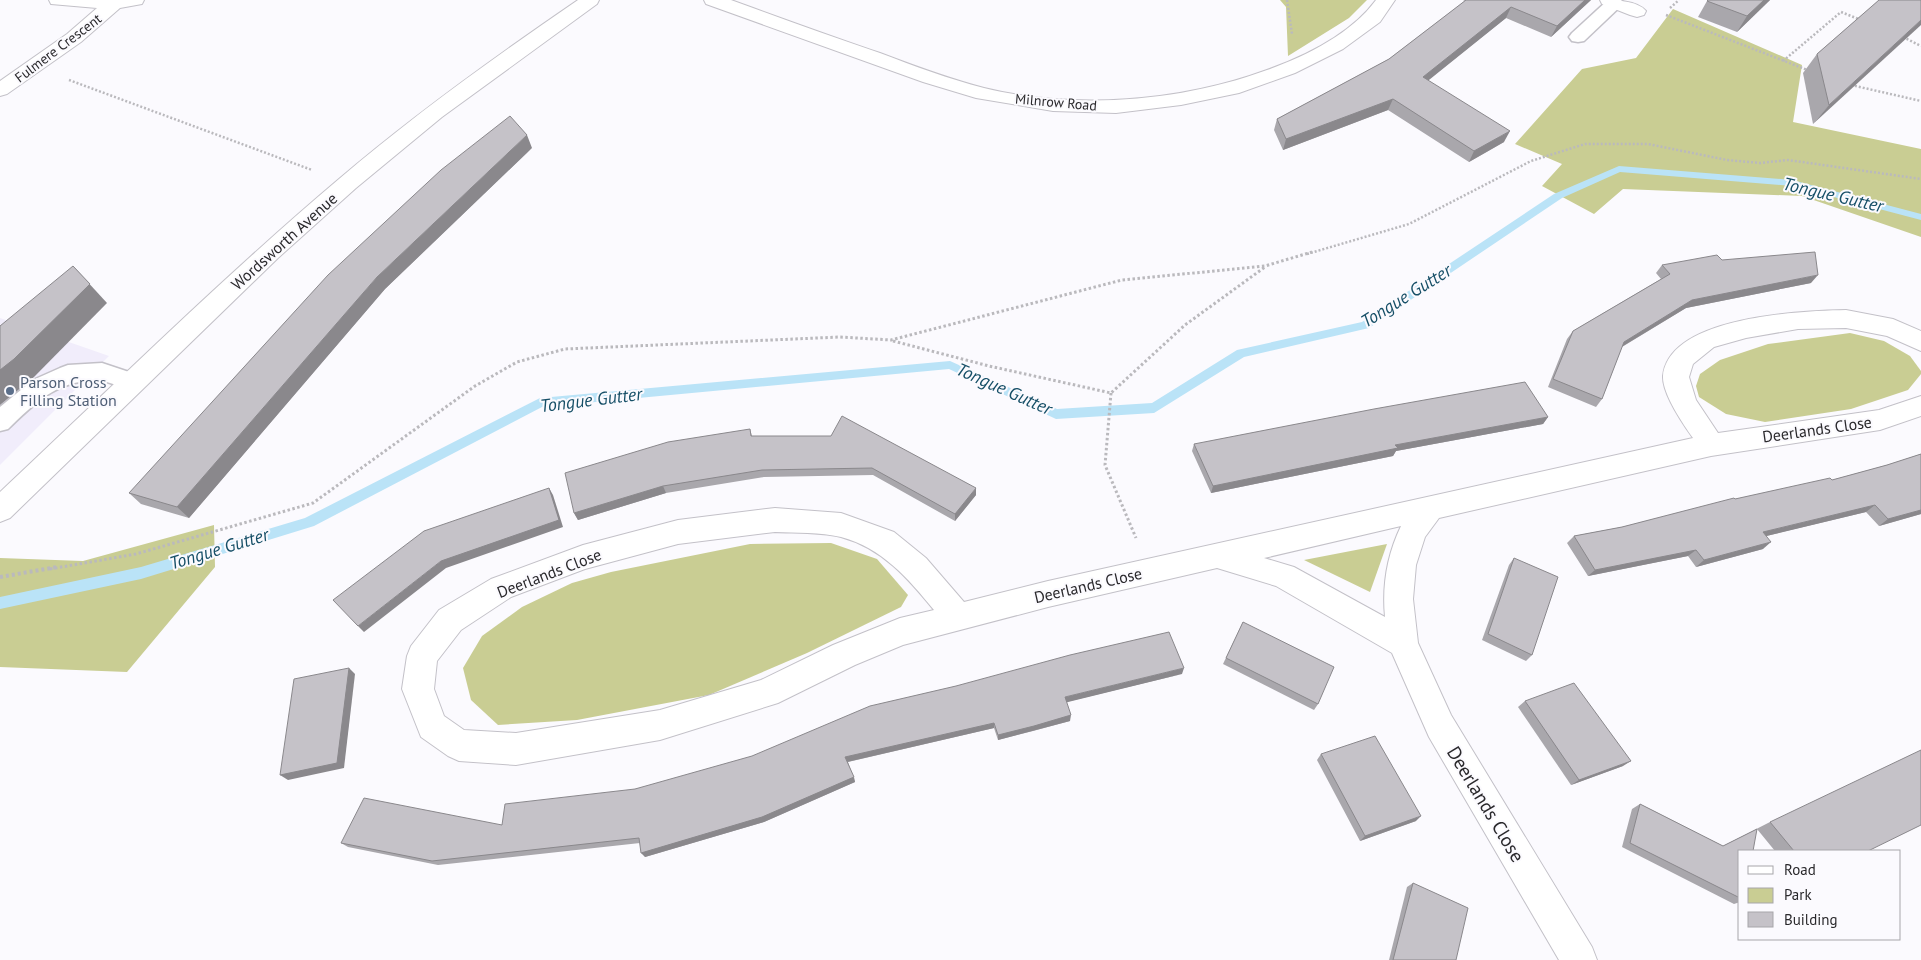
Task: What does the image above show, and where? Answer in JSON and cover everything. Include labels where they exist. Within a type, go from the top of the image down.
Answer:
[{"type":"street","name":"Fulmere Crescent","points":[[58,0],[114,4],[135,0]]},
{"type":"street","name":"Wordsworth Avenue","points":[[0,510],[270,252],[348,184],[443,107],[524,46],[590,0]]},
{"type":"street","name":"Milnrow Road","points":[[714,0],[930,78],[983,94],[1053,105],[1116,107],[1181,99],[1240,87],[1288,69],[1343,40],[1373,18],[1386,0]]},
{"type":"street","points":[[1612,1],[1637,11]]},
{"type":"street","name":"Fulmere Crescent","points":[[0,90],[74,38],[114,4]]},
{"type":"street","points":[[1711,445],[1684,403],[1676,377],[1682,359],[1706,340],[1798,320],[1846,319],[1893,328],[1921,342]]},
{"type":"street","name":"Deerlands Close","points":[[958,617],[916,567],[884,541],[842,525],[775,520],[678,532],[583,557],[500,588],[450,620],[422,656],[418,689],[432,726],[460,745],[516,749],[660,725],[767,693],[844,655],[900,632],[958,617],[1150,571],[1711,445],[1880,420],[1921,406]]},
{"type":"street","name":"Deerlands Close","points":[[1430,508],[1412,532],[1400,565],[1398,599],[1403,643],[1440,726],[1579,960]]},
{"type":"street","name":"Deerlands Close","points":[[1219,556],[1284,576],[1403,643]]},
{"type":"lane","points":[[1578,37],[1612,1]]},
{"type":"lane","points":[[0,422],[41,386],[68,374],[102,372],[133,382]]},
{"type":"path","points":[[1637,11],[1664,14],[1811,72]]},
{"type":"path","points":[[1784,61],[1841,12],[1867,22]]},
{"type":"path","points":[[1901,36],[1921,46]]},
{"type":"path","points":[[33,67],[348,184]]},
{"type":"path","points":[[1847,84],[1921,100]]},
{"type":"path","points":[[891,340],[1122,280],[1266,266],[1409,224],[1531,161],[1586,144],[1648,144],[1728,160],[1760,163],[1788,160],[1921,179]]},
{"type":"path","points":[[1150,571],[1105,465],[1111,393],[1185,325],[1266,266]]},
{"type":"path","points":[[0,576],[136,554],[313,503],[475,386],[517,362],[564,349],[840,337],[891,340],[989,366],[1111,393]]},
{"type":"shaded area","points":[[0,318],[109,356],[0,465]]},
{"type":"green space","points":[[1280,0],[1367,0],[1349,18],[1288,56],[1286,7]]},
{"type":"green space","points":[[1673,9],[1802,65],[1793,122],[1921,149],[1921,237],[1802,196],[1623,189],[1594,214],[1542,186],[1562,164],[1515,144],[1582,69],[1636,58]]},
{"type":"green space","points":[[1850,333],[1884,341],[1910,356],[1921,371],[1921,374],[1908,390],[1851,409],[1765,422],[1726,414],[1699,397],[1696,386],[1700,374],[1720,360],[1768,344]]},
{"type":"green space","points":[[214,525],[215,567],[127,672],[0,667],[0,558],[83,561]]},
{"type":"green space","points":[[831,543],[877,559],[908,595],[901,607],[807,653],[709,695],[577,720],[498,725],[471,700],[463,668],[482,636],[522,607],[572,583],[611,572],[750,544]]},
{"type":"green space","points":[[1387,544],[1370,592],[1304,560]]},
{"type":"building","points":[[1466,0],[1585,0],[1557,26],[1511,7],[1423,77],[1510,131],[1474,151],[1393,99],[1286,139],[1277,119],[1389,59]]},
{"type":"building","points":[[1708,0],[1764,0],[1747,16]]},
{"type":"building","points":[[1879,0],[1921,0],[1921,20],[1829,105],[1817,54]]},
{"type":"building","points":[[510,116],[527,135],[377,277],[177,507],[129,493],[328,275],[441,170]]},
{"type":"building","points":[[1815,252],[1818,275],[1692,300],[1624,342],[1602,399],[1553,379],[1573,331],[1670,274],[1662,265],[1717,255],[1722,260]]},
{"type":"building","points":[[73,266],[90,284],[14,359],[0,370],[0,326]]},
{"type":"building","points":[[1525,382],[1548,417],[1395,445],[1398,448],[1213,486],[1194,444],[1374,409]]},
{"type":"building","points":[[842,416],[976,488],[955,514],[872,468],[762,470],[663,486],[574,513],[565,473],[668,442],[750,429],[751,436],[831,436]]},
{"type":"building","points":[[1921,454],[1921,510],[1888,519],[1875,505],[1763,532],[1771,542],[1704,560],[1696,550],[1595,570],[1574,536],[1622,527],[1734,498],[1830,478],[1832,480]]},
{"type":"building","points":[[549,488],[559,520],[441,561],[358,626],[333,600],[424,531]]},
{"type":"building","points":[[1514,558],[1558,577],[1532,655],[1488,634]]},
{"type":"building","points":[[1243,622],[1334,667],[1318,704],[1226,658]]},
{"type":"building","points":[[1169,632],[1184,668],[1065,697],[1071,715],[1034,726],[998,735],[994,723],[845,757],[854,777],[762,817],[641,853],[639,838],[432,861],[341,843],[364,798],[502,825],[505,804],[635,789],[752,756],[870,706]]},
{"type":"building","points":[[349,668],[337,763],[280,775],[294,679]]},
{"type":"building","points":[[1574,683],[1631,761],[1579,780],[1525,701]]},
{"type":"building","points":[[1375,736],[1421,816],[1365,836],[1321,754]]},
{"type":"building","points":[[1921,750],[1921,825],[1870,850],[1793,850],[1770,822]]},
{"type":"building","points":[[1640,804],[1723,846],[1757,829],[1753,850],[1738,850],[1738,897],[1630,843]]},
{"type":"building","points":[[1413,883],[1468,908],[1456,960],[1393,960]]},
{"type":"waterway","name":"Tongue Gutter","points":[[0,603],[141,573],[309,522],[540,403],[950,365],[1056,414],[1154,408],[1241,353],[1365,325],[1558,196],[1619,169],[1792,183],[1921,217]]},
{"type":"place","name":"Parson Cross Filling Station","points":[[10,391]]}]
